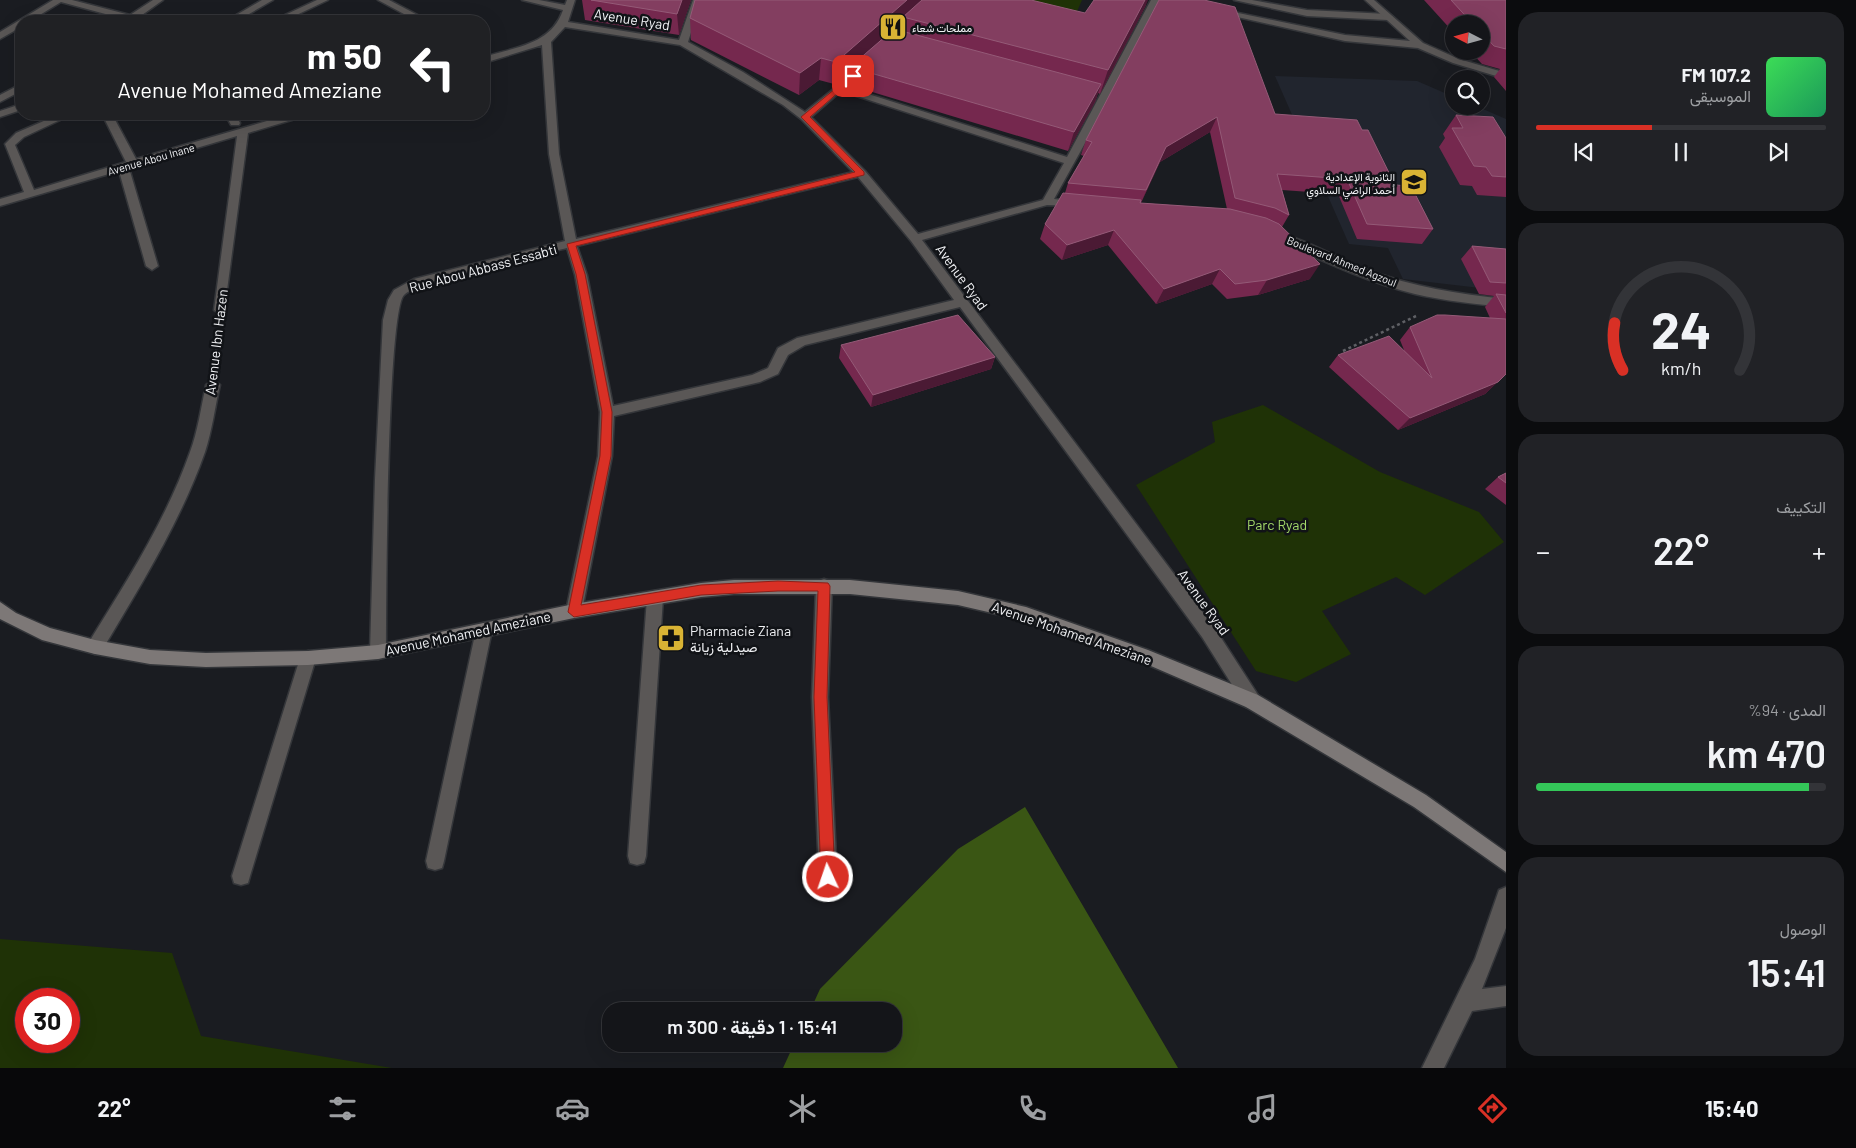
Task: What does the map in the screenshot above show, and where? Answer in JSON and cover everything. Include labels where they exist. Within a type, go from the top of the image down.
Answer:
[{"type":"street","points":[[35,15],[60,0],[112,15]]},
{"type":"street","points":[[136,15],[159,0]]},
{"type":"street","points":[[242,15],[269,0]]},
{"type":"street","points":[[290,15],[324,0]]},
{"type":"street","points":[[382,0],[412,15]]},
{"type":"street","points":[[490,58],[546,41],[563,24],[570,5],[526,0]]},
{"type":"street","points":[[683,42],[697,0]]},
{"type":"street","points":[[1046,202],[1069,161],[1100,98],[1155,0]]},
{"type":"street","points":[[1238,0],[1308,13],[1388,17]]},
{"type":"street","points":[[1369,0],[1420,45],[1456,61],[1506,76]]},
{"type":"street","points":[[1211,10],[1345,38],[1420,45]]},
{"type":"street","name":"Avenue Ryad","points":[[563,24],[683,42],[788,103],[805,117],[861,173],[915,238],[1208,632],[1252,701]]},
{"type":"street","points":[[0,36],[15,27]]},
{"type":"street","points":[[546,41],[554,154],[571,244],[581,274],[607,412],[605,456],[574,612]]},
{"type":"street","points":[[805,117],[855,75]]},
{"type":"street","points":[[840,88],[1069,161]]},
{"type":"street","points":[[0,99],[15,90]]},
{"type":"street","points":[[0,114],[15,110]]},
{"type":"street","points":[[30,194],[10,144],[20,135],[54,120]]},
{"type":"street","points":[[109,120],[128,166],[152,266]]},
{"type":"street","name":"Avenue Abou Inane","points":[[0,203],[282,120]]},
{"type":"street","name":"Avenue Ibn Hazen","points":[[220,310],[244,132]]},
{"type":"street","name":"Rue Abou Abbass Essabti","points":[[378,652],[381,477],[389,334],[395,298],[405,288],[423,281],[861,173]]},
{"type":"street","points":[[915,238],[1046,202],[1085,205]]},
{"type":"street","name":"Boulevard Ahmed Agzoul","points":[[1270,232],[1318,254],[1415,290],[1455,298],[1506,303]]},
{"type":"street","points":[[607,412],[755,379],[773,371],[779,355],[786,347],[802,341],[962,302]]},
{"type":"street","name":"Avenue Ibn Hazen","points":[[95,647],[138,574],[190,474],[199,449],[213,384]]},
{"type":"street","points":[[824,586],[820,697],[828,877]]},
{"type":"street","name":"Avenue Mohamed Ameziane","points":[[0,610],[10,618],[48,635],[95,647],[150,657],[206,660],[308,658],[378,652],[574,612],[701,590],[734,587],[824,586],[890,590],[958,598],[997,606],[1148,657],[1252,701],[1420,801],[1506,863]]},
{"type":"street","points":[[637,856],[655,598]]},
{"type":"street","points":[[435,861],[484,630]]},
{"type":"street","points":[[241,876],[308,658]]},
{"type":"street","points":[[1434,1068],[1467,1001],[1499,921],[1506,897]]},
{"type":"street","points":[[1467,1001],[1506,996]]},
{"type":"path","points":[[1343,351],[1455,298]]},
{"type":"path","name":"Avenue Ibn Hazen","points":[[213,384],[220,310]]},
{"type":"shaded area","name":"الثانوية الإعدادية أحمد الراضي السلاوي","points":[[1275,76],[1417,81],[1445,93],[1445,115],[1490,115],[1490,112],[1506,119],[1506,291],[1403,279],[1388,248],[1349,244]]},
{"type":"green space","points":[[964,0],[1082,0],[1072,23]]},
{"type":"green space","name":"Parc Ryad","points":[[1263,405],[1380,472],[1479,512],[1504,542],[1425,595],[1396,577],[1322,611],[1351,654],[1296,682],[1256,671],[1136,485],[1215,442],[1212,422]]},
{"type":"green space","points":[[1025,807],[1178,1068],[783,1068],[790,1052],[902,1052],[902,1002],[814,1002],[820,989],[958,849]]},
{"type":"green space","points":[[0,939],[172,953],[201,1036],[392,1068],[0,1068]]},
{"type":"building","points":[[591,0],[682,0],[677,14]]},
{"type":"building","points":[[695,0],[907,0],[836,62],[821,58],[800,73],[690,18]]},
{"type":"building","points":[[922,0],[1031,0],[1085,13],[1094,0],[1145,0],[1108,70],[903,17]]},
{"type":"building","points":[[1159,0],[1204,0],[1235,7],[1275,114],[1357,120],[1362,130],[1368,130],[1395,185],[1411,186],[1433,229],[1367,224],[1347,179],[1277,174],[1289,215],[1275,208],[1235,198],[1217,117],[1166,147],[1146,190],[1068,183],[1092,142],[1086,140]]},
{"type":"building","points":[[1451,0],[1506,0],[1506,49],[1494,46],[1490,42],[1490,15],[1465,15]]},
{"type":"building","points":[[894,29],[1101,84],[1074,132],[850,67]]},
{"type":"building","points":[[1456,115],[1493,117],[1506,138],[1506,177],[1492,176],[1486,167],[1474,166],[1452,128],[1463,128]]},
{"type":"building","points":[[1063,193],[1141,200],[1140,203],[1230,209],[1266,218],[1279,224],[1320,264],[1267,280],[1235,284],[1220,269],[1164,289],[1114,230],[1067,245],[1045,224]]},
{"type":"building","points":[[1472,246],[1506,249],[1506,283],[1490,282]]},
{"type":"building","points":[[1496,294],[1506,295],[1506,313]]},
{"type":"building","points":[[958,315],[995,357],[873,395],[841,345]]},
{"type":"building","points":[[1437,315],[1506,319],[1506,374],[1498,382],[1410,418],[1338,355],[1389,336],[1432,378],[1410,327]]},
{"type":"building","points":[[1506,473],[1506,483],[1498,477]]},
{"type":"place","name":"مملحات شعاء","points":[[893,27]]},
{"type":"place","name":"الثانوية الإعدادية أحمد الراضي السلاوي","points":[[1414,182]]},
{"type":"place","name":"Pharmacie Ziana صيدلية زيانة","points":[[671,638]]},
{"type":"route","points":[[828,877],[820,697],[824,586],[734,587],[701,590],[574,612],[605,456],[607,412],[581,274],[571,244],[861,173],[805,117],[853,76]]}]
